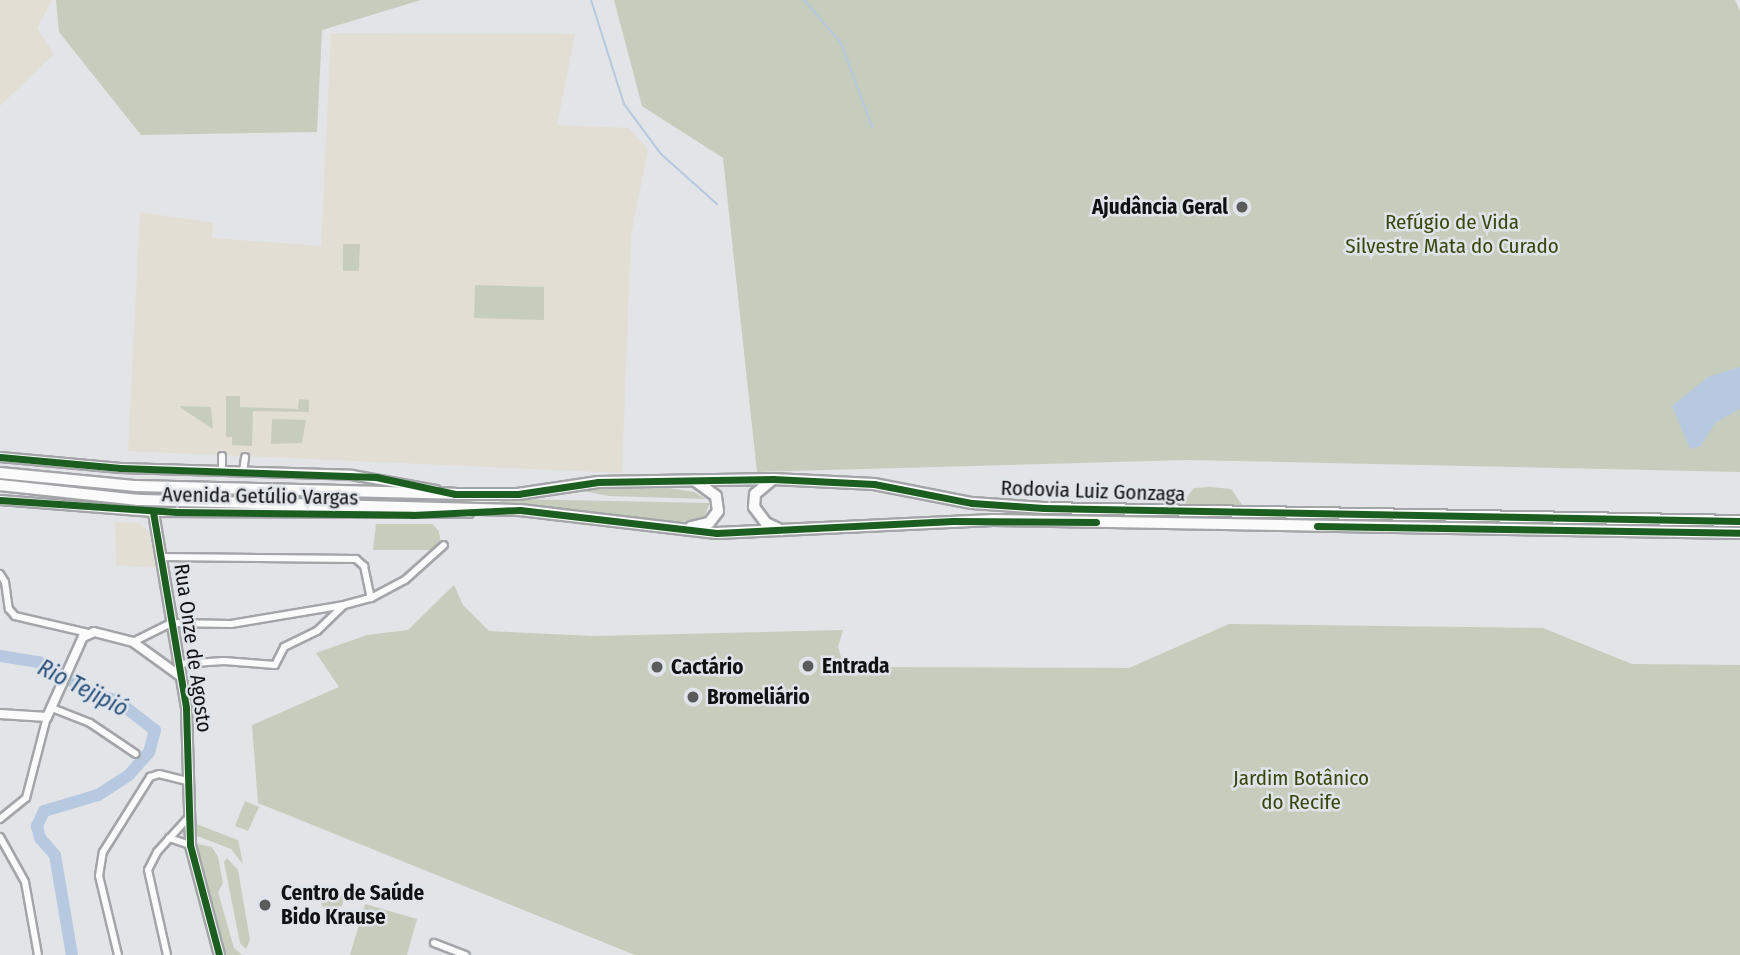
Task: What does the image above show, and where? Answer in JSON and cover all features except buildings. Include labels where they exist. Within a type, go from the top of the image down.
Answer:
[{"type":"highway","name":"Rodovia Luiz Gonzaga","points":[[0,473],[135,486],[449,494],[518,494],[598,482],[773,479],[874,484],[972,503],[1044,508],[1740,521]]},
{"type":"highway","points":[[682,529],[709,523],[718,511],[716,496],[689,479]]},
{"type":"highway","points":[[773,479],[755,494],[754,507],[766,523],[784,531]]},
{"type":"highway","name":"Rodovia Luiz Gonzaga","points":[[0,485],[138,500],[520,510],[682,529],[784,531],[1007,520],[1740,533]]},
{"type":"main road","name":"Rua Onze de Agosto","points":[[153,512],[180,676],[190,782],[190,845],[219,955]]},
{"type":"street","points":[[222,456],[222,471]]},
{"type":"street","name":"Avenida Getúlio Vargas","points":[[0,457],[121,468],[376,477],[449,494]]},
{"type":"street","points":[[243,472],[244,457]]},
{"type":"street","name":"Avenida Getúlio Vargas","points":[[0,500],[153,512],[412,515],[520,510]]},
{"type":"street","points":[[133,642],[171,623],[231,624],[371,598],[405,580],[444,545]]},
{"type":"street","points":[[162,557],[360,560],[371,598]]},
{"type":"street","points":[[0,574],[5,582],[9,609]]},
{"type":"street","points":[[178,664],[224,661],[275,665],[284,647],[317,631],[344,605]]},
{"type":"street","points":[[0,610],[9,609],[29,621],[88,633],[109,634],[133,642],[180,676]]},
{"type":"street","points":[[0,819],[26,798],[50,713],[88,633]]},
{"type":"street","points":[[0,714],[50,713],[90,723],[136,754]]},
{"type":"street","points":[[118,955],[100,864],[110,838],[150,776],[159,774],[190,782]]},
{"type":"street","points":[[167,955],[148,877],[153,857],[189,817]]},
{"type":"street","points":[[0,837],[26,882],[38,955]]},
{"type":"street","points":[[169,838],[190,845]]},
{"type":"street","points":[[434,943],[466,955]]},
{"type":"shaded area","points":[[0,0],[52,0],[37,28],[54,54],[0,106]]},
{"type":"shaded area","points":[[331,33],[575,34],[557,125],[629,128],[648,149],[631,235],[622,473],[128,451],[140,212],[213,223],[212,238],[321,246]]},
{"type":"shaded area","points":[[115,522],[139,523],[149,532],[157,568],[116,565]]},
{"type":"green space","points":[[56,0],[421,0],[322,30],[317,132],[141,135],[59,32]]},
{"type":"green space","name":"Refúgio de Vida Silvestre Mata do Curado","points":[[614,0],[1735,0],[1740,11],[1740,472],[1187,460],[757,472],[723,158],[642,106]]},
{"type":"green space","points":[[343,244],[360,244],[359,271],[343,271]]},
{"type":"green space","points":[[475,285],[544,287],[544,320],[474,318]]},
{"type":"green space","points":[[226,396],[240,396],[240,407],[298,409],[299,399],[309,400],[309,412],[253,411],[252,446],[232,445],[232,437],[226,437]]},
{"type":"green space","points":[[180,406],[211,407],[213,429],[181,408]]},
{"type":"green space","points":[[272,419],[306,420],[302,443],[271,444]]},
{"type":"green space","points":[[669,488],[694,492],[706,499],[609,496],[572,489]]},
{"type":"green space","points":[[1194,488],[1231,489],[1243,506],[1180,506]]},
{"type":"green space","points":[[512,499],[710,503],[704,517],[678,523],[493,503]]},
{"type":"green space","points":[[376,524],[432,524],[439,531],[441,545],[436,550],[373,550]]},
{"type":"green space","name":"Jardim Botânico do Recife","points":[[454,585],[463,605],[489,631],[594,636],[843,630],[838,647],[844,667],[1129,668],[1229,624],[1543,628],[1632,664],[1740,665],[1740,955],[635,955],[258,803],[252,725],[339,687],[316,653],[367,635],[408,630]]},
{"type":"green space","points":[[245,801],[259,807],[248,831],[235,826]]},
{"type":"green space","points":[[196,824],[238,840],[243,864],[231,849],[197,836]]},
{"type":"green space","points":[[198,844],[212,847],[218,857],[223,883],[218,892],[234,948],[242,955],[225,955],[197,857]]},
{"type":"green space","points":[[227,858],[238,870],[250,940],[246,949],[240,943],[224,862]]},
{"type":"green space","points":[[332,890],[342,897],[343,901],[336,911],[332,912],[322,905],[321,901],[328,891]]},
{"type":"green space","points":[[365,904],[417,919],[407,955],[350,955]]},
{"type":"water","points":[[1740,367],[1740,409],[1715,423],[1701,446],[1690,449],[1672,406],[1708,377]]},
{"type":"waterway","points":[[591,0],[624,104],[661,154],[717,204]]},
{"type":"waterway","points":[[804,0],[841,43],[872,127]]},
{"type":"waterway","name":"Rio Tejipió","points":[[0,656],[39,662],[96,695],[116,700],[155,730],[149,752],[129,775],[98,795],[44,811],[37,826],[40,838],[55,855],[72,955]]},
{"type":"cycle path","points":[[0,457],[121,468],[376,477],[455,494],[518,494],[598,482],[773,479],[874,484],[972,503],[1044,508],[1740,521]]},
{"type":"cycle path","points":[[0,500],[177,512],[412,515],[520,510],[717,533],[953,521],[1096,522]]},
{"type":"cycle path","points":[[153,512],[186,708],[190,845],[219,955]]},
{"type":"cycle path","points":[[1317,526],[1740,533]]},
{"type":"place","name":"Ajudância Geral","points":[[1242,207]]},
{"type":"place","name":"Entrada","points":[[808,666]]},
{"type":"place","name":"Cactário","points":[[657,667]]},
{"type":"place","name":"Bromeliário","points":[[693,697]]},
{"type":"place","name":"Centro de Saúde Bido Krause","points":[[265,905]]}]
